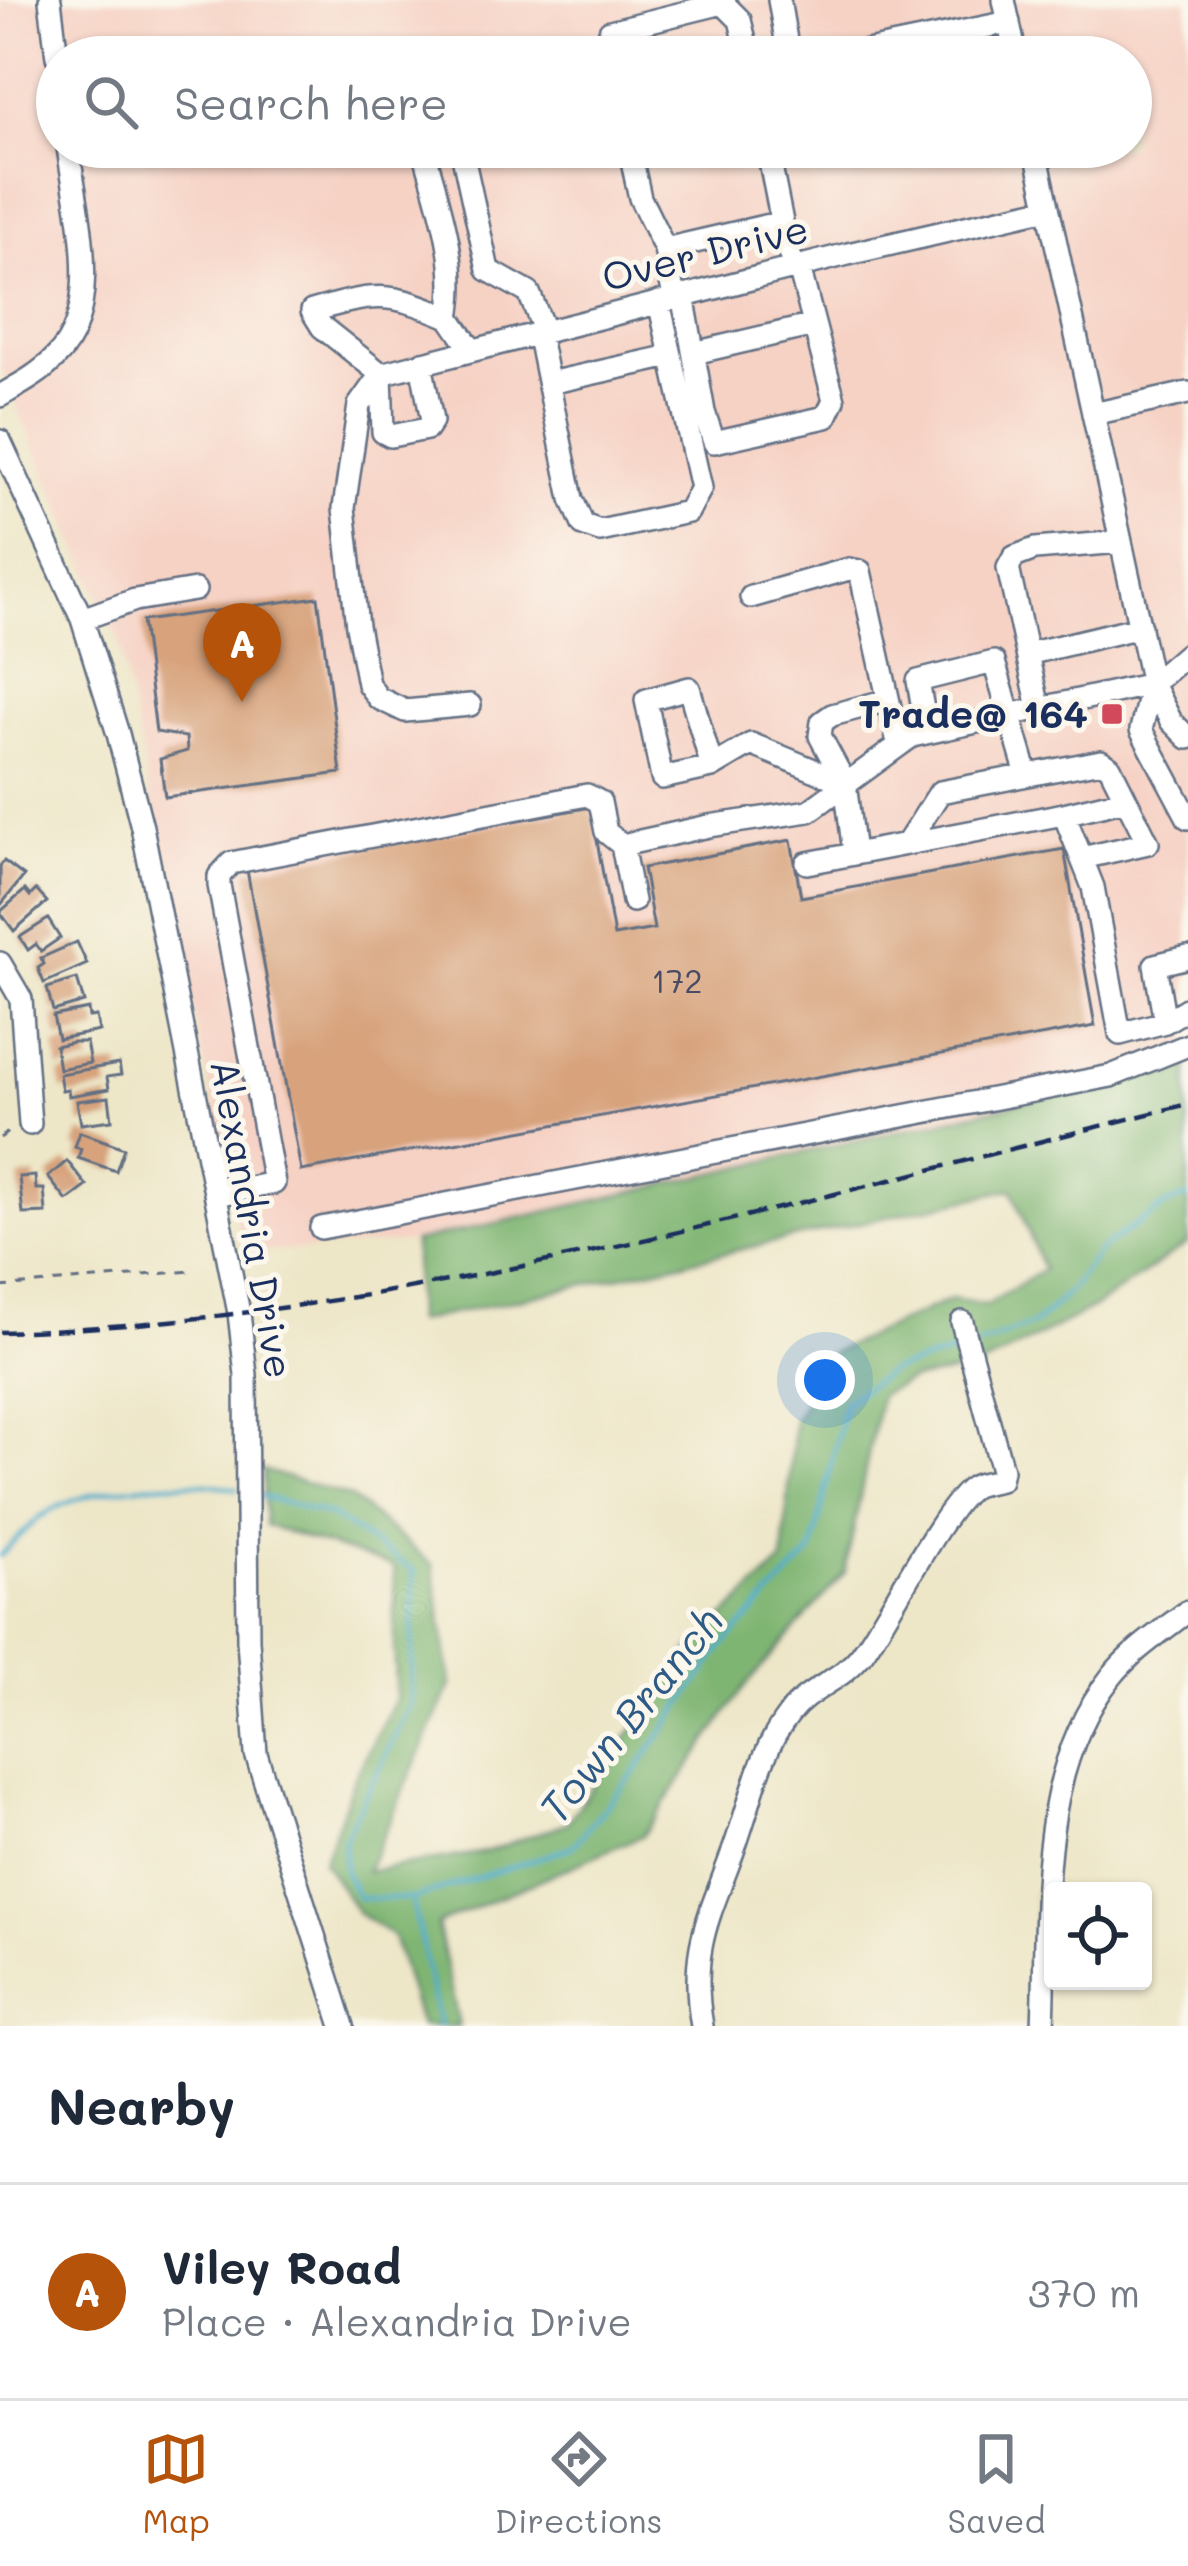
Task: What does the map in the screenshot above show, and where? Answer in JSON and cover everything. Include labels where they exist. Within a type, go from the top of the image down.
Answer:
[{"type":"street","points":[[50,0],[54,36]]},
{"type":"street","points":[[778,0],[785,36]]},
{"type":"street","points":[[609,36],[610,31],[723,3],[740,20],[744,36]]},
{"type":"street","points":[[915,36],[1006,11]]},
{"type":"street","points":[[0,396],[58,356],[82,316],[84,283],[70,168]]},
{"type":"street","points":[[429,168],[448,242],[454,292],[449,316]]},
{"type":"street","points":[[466,168],[488,271],[529,293],[541,331],[572,499],[583,525],[600,531],[688,512],[701,488],[665,249],[640,197],[633,168]]},
{"type":"street","points":[[682,354],[714,442],[826,417],[834,400],[782,222],[771,168]]},
{"type":"street","points":[[1039,168],[1152,684],[1171,721],[1188,738]]},
{"type":"street","name":"Over Drive","points":[[381,374],[796,267],[1048,208]]},
{"type":"street","points":[[665,249],[782,222]]},
{"type":"street","points":[[421,363],[432,421],[427,430],[391,436],[383,432],[381,374],[322,327],[312,311],[369,295],[403,297],[449,316],[472,349]]},
{"type":"street","points":[[548,383],[814,325]]},
{"type":"street","points":[[381,374],[359,405],[344,508],[368,684],[378,698],[405,711],[470,705]]},
{"type":"street","points":[[1093,414],[1188,393]]},
{"type":"street","name":"Alexandria Drive","points":[[0,442],[82,619],[142,827],[239,1312],[246,1375],[248,1640],[256,1754],[343,2026]]},
{"type":"street","points":[[1039,708],[1008,568],[1014,557],[1035,549],[1121,542]]},
{"type":"street","points":[[751,597],[850,569],[860,571],[898,743]]},
{"type":"street","points":[[82,619],[135,600],[195,590]]},
{"type":"street","points":[[1028,654],[1140,627]]},
{"type":"street","points":[[622,845],[809,811],[898,743],[927,732],[1152,684],[1188,653]]},
{"type":"street","points":[[927,732],[918,681],[994,662],[1027,775]]},
{"type":"street","points":[[1152,684],[1141,730],[1188,818]]},
{"type":"street","points":[[854,853],[845,783],[820,736],[822,722],[888,700]]},
{"type":"street","points":[[712,767],[751,744],[845,783]]},
{"type":"street","points":[[908,842],[940,792],[1101,760],[1110,767],[1148,843],[1082,858]]},
{"type":"street","points":[[215,1195],[274,1183],[219,885],[224,869],[238,860],[587,795],[600,802],[606,832],[622,845],[633,901]]},
{"type":"street","points":[[808,863],[1126,799]]},
{"type":"street","points":[[1064,814],[1093,887],[1120,1034],[1165,1022],[1188,1008]]},
{"type":"street","points":[[1165,1022],[1155,964],[1188,957]]},
{"type":"street","points":[[0,963],[21,999],[30,1124]]},
{"type":"street","points":[[321,1228],[1111,1076],[1188,1045]]},
{"type":"street","points":[[702,2026],[700,1942],[740,1833],[754,1777],[778,1729],[794,1706],[832,1682],[860,1656],[973,1487],[1000,1480],[1002,1470],[962,1322]]},
{"type":"street","points":[[1042,2026],[1054,1821],[1062,1772],[1075,1734],[1114,1673],[1188,1611]]},
{"type":"path","points":[[0,1287],[190,1271]]},
{"type":"shaded area","points":[[0,0],[1188,0],[1188,1064],[414,1242],[243,1253],[119,642],[0,367]]},
{"type":"green space","points":[[1188,1064],[1188,1243],[1095,1307],[976,1369],[911,1380],[880,1395],[845,1572],[743,1689],[643,1835],[437,1924],[459,2026],[420,2026],[393,1936],[357,1912],[323,1862],[354,1779],[395,1699],[394,1567],[265,1525],[263,1470],[350,1497],[433,1565],[451,1685],[367,1871],[485,1852],[567,1823],[685,1655],[783,1561],[794,1421],[831,1353],[952,1299],[987,1305],[1043,1270],[1012,1189],[415,1322],[414,1242]]},
{"type":"building","points":[[318,597],[341,773],[165,797],[160,759],[187,751],[186,737],[156,732],[142,621]]},
{"type":"building","points":[[591,807],[614,936],[654,929],[643,868],[791,840],[801,897],[1064,849],[1095,1026],[301,1171],[247,870]]},
{"type":"building","points":[[4,861],[24,876],[0,906],[0,866]]},
{"type":"building","points":[[25,890],[30,896],[36,890],[47,902],[14,931],[0,912]]},
{"type":"building","points":[[48,919],[60,938],[41,951],[36,944],[28,950],[20,937]]},
{"type":"building","points":[[77,942],[87,964],[44,983],[38,968],[44,964],[41,958]]},
{"type":"building","points":[[77,979],[84,1002],[53,1011],[47,988]]},
{"type":"building","points":[[88,1009],[89,1017],[96,1016],[99,1031],[58,1039],[53,1016]]},
{"type":"building","points":[[86,1042],[90,1063],[59,1069],[55,1046]]},
{"type":"building","points":[[119,1064],[121,1075],[107,1077],[109,1089],[69,1096],[68,1089],[62,1090],[59,1074]]},
{"type":"building","points":[[109,1097],[112,1120],[81,1124],[77,1101]]},
{"type":"building","points":[[80,1132],[124,1148],[116,1171],[78,1158],[81,1149],[75,1147]]},
{"type":"building","points":[[67,1161],[87,1186],[67,1201],[48,1177]]},
{"type":"building","points":[[35,1176],[36,1189],[44,1189],[46,1213],[23,1214],[19,1177]]},
{"type":"waterway","name":"Town Branch","points":[[977,1346],[1036,1323],[1070,1291],[1100,1249],[1168,1204],[1188,1197]]},
{"type":"waterway","name":"Town Branch","points":[[253,1494],[332,1516],[414,1571],[411,1704],[344,1839],[345,1872],[358,1898],[412,1899],[572,1847],[635,1772],[722,1647],[812,1552],[845,1402],[890,1371],[960,1351]]},
{"type":"waterway","name":"Town Branch","points":[[0,1556],[42,1516],[83,1497],[165,1484],[237,1489]]},
{"type":"waterway","points":[[412,1899],[439,2026]]},
{"type":"railway","points":[[0,1332],[151,1323],[302,1305],[451,1280],[748,1216],[1188,1104]]},
{"type":"place","name":"Viley Road","points":[[242,702]]},
{"type":"place","name":"Trade@ 164","points":[[1112,714]]}]
